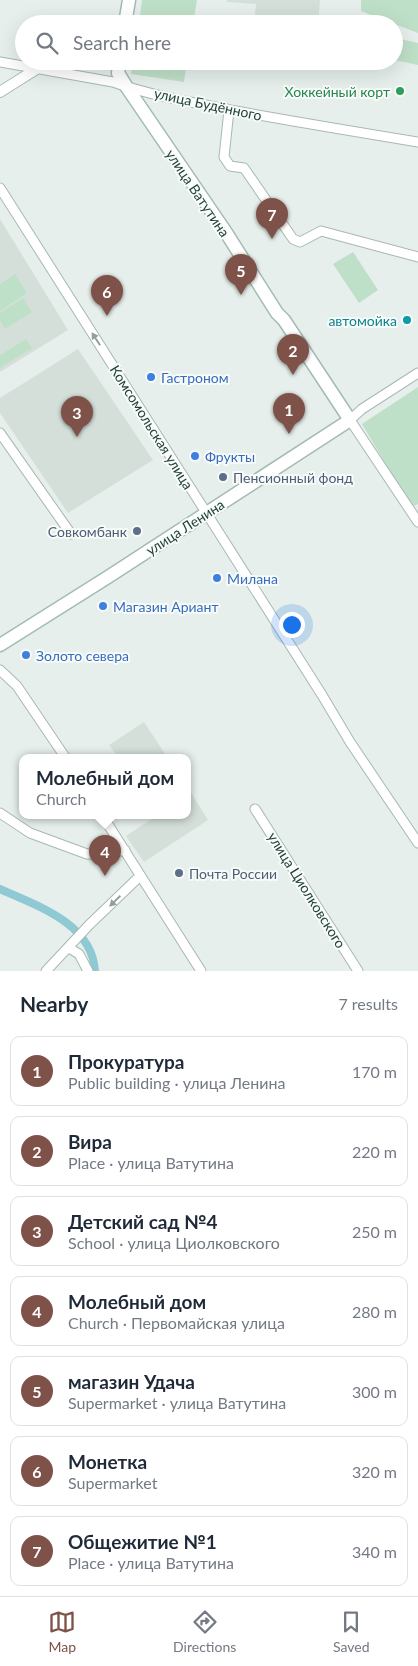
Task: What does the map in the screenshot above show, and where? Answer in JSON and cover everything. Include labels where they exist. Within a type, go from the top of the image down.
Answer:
[{"type":"main road","points":[[126,15],[129,0]]},
{"type":"main road","name":"улица Ватутина","points":[[118,70],[118,73],[126,86],[350,420]]},
{"type":"main road","name":"улица Ленина","points":[[0,645],[350,420]]},
{"type":"street","name":"улица Будённого","points":[[0,62],[15,64]]},
{"type":"street","points":[[0,92],[35,70]]},
{"type":"street","name":"улица Будённого","points":[[49,70],[113,82],[229,110],[418,142]]},
{"type":"street","points":[[229,110],[224,157],[230,166],[244,168],[293,239],[300,242],[321,231],[418,257]]},
{"type":"street","name":"Комсомольская улица","points":[[0,188],[322,694],[350,742],[418,842]]},
{"type":"street","name":"улица Ленина","points":[[350,420],[418,373]]},
{"type":"street","name":"улица Ватутина","points":[[350,420],[418,522]]},
{"type":"street","points":[[0,433],[71,534]]},
{"type":"street","points":[[0,670],[17,686],[62,754]]},
{"type":"street","name":"улица Циолковского","points":[[255,809],[358,971]]},
{"type":"street","points":[[0,813],[30,832],[86,854],[103,854],[125,850]]},
{"type":"street","points":[[105,819],[201,971]]},
{"type":"street","points":[[46,971],[89,925],[140,876]]},
{"type":"street","points":[[72,945],[88,971]]},
{"type":"shaded area","points":[[227,0],[320,0],[319,15],[255,15],[256,4],[227,2]]},
{"type":"shaded area","points":[[0,219],[68,330],[0,372]]},
{"type":"shaded area","points":[[78,349],[153,460],[68,513],[0,413],[0,398]]},
{"type":"shaded area","points":[[144,722],[165,754],[116,754],[109,745]]},
{"type":"shaded area","points":[[191,793],[208,820],[144,862],[126,836],[152,819],[191,819]]},
{"type":"green space","points":[[142,0],[197,0],[194,15],[140,15]]},
{"type":"green space","points":[[361,0],[418,0],[418,33],[403,27],[403,15],[371,15],[361,11]]},
{"type":"green space","points":[[403,40],[418,43],[418,65],[403,62]]},
{"type":"green space","points":[[132,70],[186,70],[184,82],[131,74]]},
{"type":"green space","points":[[353,252],[378,290],[359,303],[333,264]]},
{"type":"green space","points":[[15,274],[27,293],[0,311],[0,284]]},
{"type":"green space","points":[[23,298],[32,312],[5,329],[0,321],[0,313]]},
{"type":"green space","points":[[26,339],[32,348],[0,368],[0,355]]},
{"type":"green space","points":[[418,387],[418,504],[411,507],[362,424]]},
{"type":"waterway","points":[[0,889],[46,910],[73,928],[84,940],[92,954],[95,971]]},
{"type":"place","name":"Хоккейный корт","points":[[400,91]]},
{"type":"place","name":"Общежитие №1","points":[[272,239]]},
{"type":"place","name":"магазин Удача","points":[[241,295]]},
{"type":"place","name":"Монетка","points":[[107,316]]},
{"type":"place","name":"автомойка","points":[[407,320]]},
{"type":"place","name":"Вира","points":[[293,375]]},
{"type":"place","name":"Гастроном","points":[[151,377]]},
{"type":"place","name":"Прокуратура","points":[[289,434]]},
{"type":"place","name":"Детский сад №4","points":[[77,437]]},
{"type":"place","name":"Фрукты","points":[[195,456]]},
{"type":"place","name":"Пенсионный фонд","points":[[223,477]]},
{"type":"place","name":"Совкомбанк","points":[[137,531]]},
{"type":"place","name":"Милана","points":[[217,578]]},
{"type":"place","name":"Магазин Ариант","points":[[103,606]]},
{"type":"place","name":"Золото севера","points":[[26,655]]},
{"type":"place","name":"Почта России","points":[[179,873]]},
{"type":"place","name":"Молебный дом","points":[[105,876]]}]
